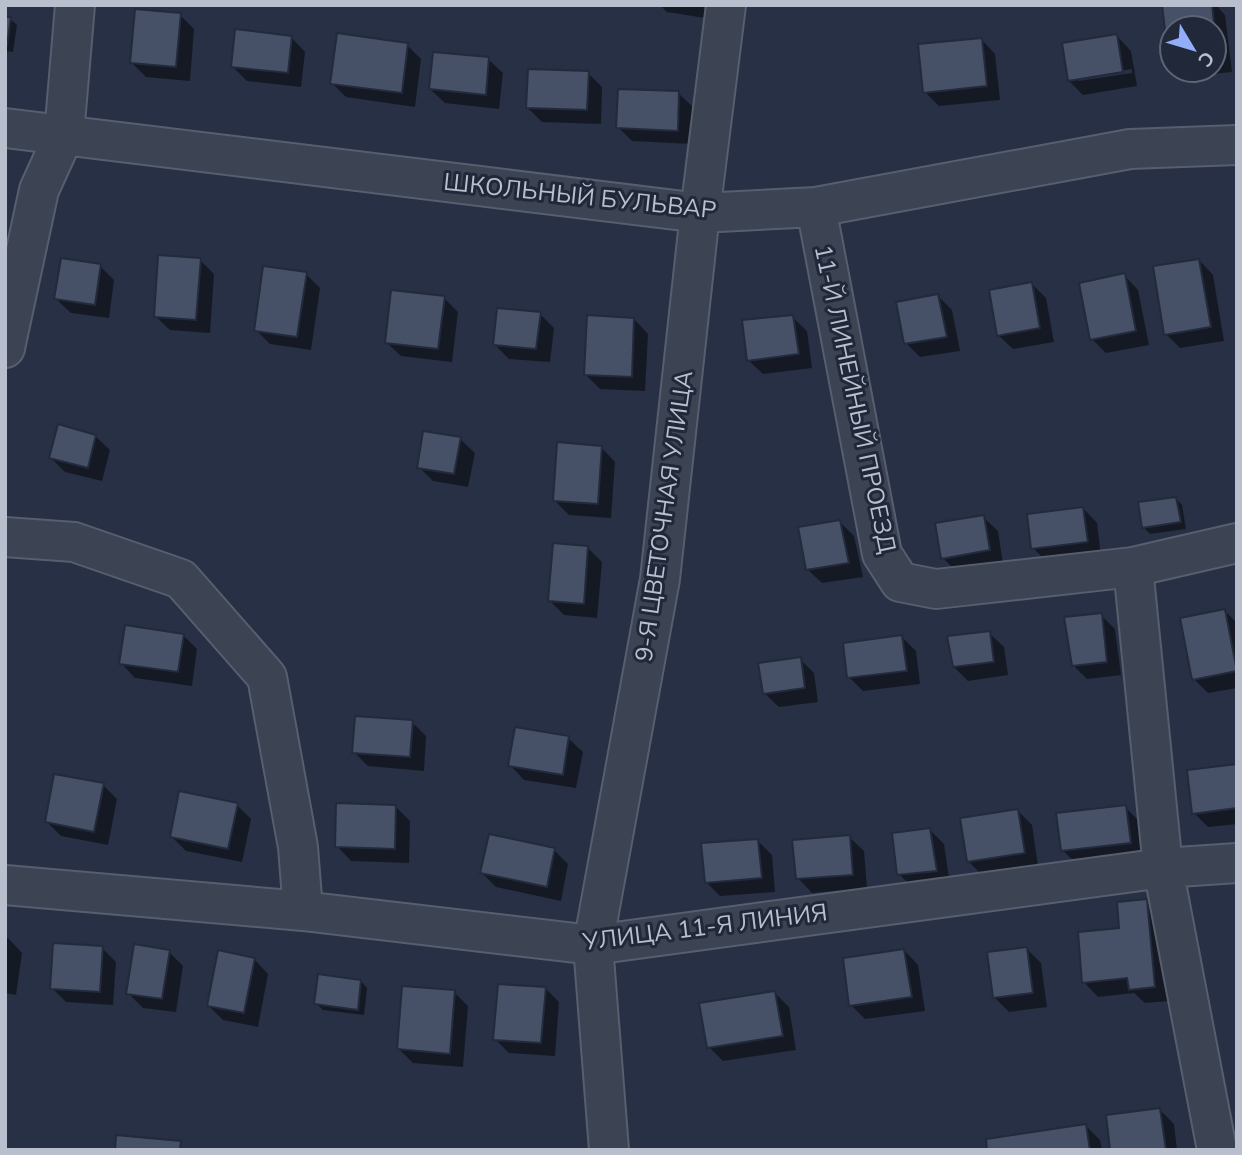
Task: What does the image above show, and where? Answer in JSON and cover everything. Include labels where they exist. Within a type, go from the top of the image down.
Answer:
[{"type":"lane","points":[[5,348],[38,190],[64,135],[75,5]]},
{"type":"lane","name":"9-Я ЦВЕТОЧНАЯ УЛИЦА","points":[[609,1150],[593,945],[660,579],[726,5]]},
{"type":"lane","name":"ШКОЛЬНЫЙ БУЛЬВАР","points":[[5,128],[701,213],[816,207],[1130,149],[1237,145]]},
{"type":"lane","name":"11-Й ЛИНЕЙНЫЙ ПРОЕЗД","points":[[816,207],[882,554],[900,582],[936,589],[1133,567],[1237,543]]},
{"type":"lane","points":[[5,537],[74,542],[181,579],[267,677],[298,847],[303,911]]},
{"type":"lane","points":[[1133,567],[1163,868],[1217,1150]]},
{"type":"lane","name":"УЛИЦА 11-Я ЛИНИЯ","points":[[5,885],[303,911],[593,945],[1163,868],[1237,863]]},
{"type":"building","points":[[1162,5],[1212,5],[1213,14],[1163,14]]},
{"type":"building","points":[[135,9],[181,13],[176,67],[130,63]]},
{"type":"building","points":[[5,17],[11,17],[7,46],[5,46]]},
{"type":"building","points":[[235,29],[292,36],[288,73],[231,67]]},
{"type":"building","points":[[337,33],[408,43],[402,93],[330,84]]},
{"type":"building","points":[[1117,34],[1123,72],[1068,81],[1062,43]]},
{"type":"building","points":[[982,38],[987,86],[923,93],[918,44]]},
{"type":"building","points":[[433,52],[489,57],[486,95],[429,89]]},
{"type":"building","points":[[528,69],[589,71],[587,110],[526,108]]},
{"type":"building","points":[[618,89],[679,91],[678,131],[616,128]]},
{"type":"building","points":[[158,255],[201,258],[196,320],[154,317]]},
{"type":"building","points":[[61,258],[101,264],[95,305],[54,299]]},
{"type":"building","points":[[1199,259],[1211,327],[1164,335],[1153,266]]},
{"type":"building","points":[[263,266],[307,272],[297,337],[254,331]]},
{"type":"building","points":[[1125,273],[1136,331],[1090,340],[1079,283]]},
{"type":"building","points":[[1032,282],[1040,328],[997,336],[989,290]]},
{"type":"building","points":[[391,290],[445,296],[438,349],[385,343]]},
{"type":"building","points":[[938,294],[947,337],[904,344],[896,302]]},
{"type":"building","points":[[497,308],[541,312],[536,349],[493,345]]},
{"type":"building","points":[[587,315],[634,318],[632,377],[584,375]]},
{"type":"building","points":[[793,315],[799,354],[747,361],[742,320]]},
{"type":"building","points":[[58,424],[96,435],[88,468],[49,458]]},
{"type":"building","points":[[423,431],[461,437],[454,474],[417,468]]},
{"type":"building","points":[[557,442],[602,446],[598,504],[553,501]]},
{"type":"building","points":[[1176,497],[1181,522],[1142,528],[1138,502]]},
{"type":"building","points":[[1083,507],[1088,542],[1031,549],[1027,514]]},
{"type":"building","points":[[984,515],[990,550],[941,559],[935,523]]},
{"type":"building","points":[[840,520],[849,563],[806,570],[798,527]]},
{"type":"building","points":[[553,543],[588,546],[584,604],[548,601]]},
{"type":"building","points":[[1225,609],[1237,671],[1192,680],[1180,618]]},
{"type":"building","points":[[1102,613],[1107,662],[1072,666],[1064,617]]},
{"type":"building","points":[[125,625],[184,634],[178,672],[119,664]]},
{"type":"building","points":[[990,631],[994,662],[953,667],[947,636]]},
{"type":"building","points":[[902,635],[907,671],[847,678],[843,643]]},
{"type":"building","points":[[801,657],[805,688],[763,694],[758,663]]},
{"type":"building","points":[[355,716],[413,720],[410,757],[352,753]]},
{"type":"building","points":[[515,727],[569,736],[563,775],[508,766]]},
{"type":"building","points":[[1237,764],[1237,808],[1192,814],[1187,770]]},
{"type":"building","points":[[54,774],[104,783],[94,832],[45,822]]},
{"type":"building","points":[[179,791],[238,803],[228,849],[170,837]]},
{"type":"building","points":[[336,803],[396,805],[395,849],[335,847]]},
{"type":"building","points":[[1126,805],[1131,843],[1061,851],[1056,813]]},
{"type":"building","points":[[1018,809],[1025,853],[967,862],[960,818]]},
{"type":"building","points":[[930,828],[937,871],[897,875],[892,833]]},
{"type":"building","points":[[489,834],[555,848],[547,887],[480,873]]},
{"type":"building","points":[[850,835],[853,875],[796,879],[792,840]]},
{"type":"building","points":[[758,839],[762,878],[705,883],[701,843]]},
{"type":"building","points":[[1147,899],[1155,987],[1129,990],[1127,978],[1082,983],[1078,932],[1119,928],[1117,902]]},
{"type":"building","points":[[53,943],[103,946],[100,992],[50,989]]},
{"type":"building","points":[[134,944],[170,950],[162,999],[126,994]]},
{"type":"building","points":[[1027,947],[1033,993],[993,998],[987,952]]},
{"type":"building","points":[[904,949],[912,997],[849,1006],[843,958]]},
{"type":"building","points":[[218,950],[255,958],[244,1013],[207,1006]]},
{"type":"building","points":[[318,974],[361,980],[358,1010],[314,1004]]},
{"type":"building","points":[[498,984],[546,987],[541,1043],[493,1040]]},
{"type":"building","points":[[402,986],[455,990],[450,1054],[397,1049]]},
{"type":"building","points":[[775,991],[783,1036],[707,1048],[699,1003]]},
{"type":"building","points":[[1160,1108],[1166,1150],[1110,1150],[1106,1115]]},
{"type":"building","points":[[1086,1124],[1090,1150],[987,1150],[986,1139]]},
{"type":"building","points":[[116,1135],[181,1141],[180,1150],[115,1150]]}]
